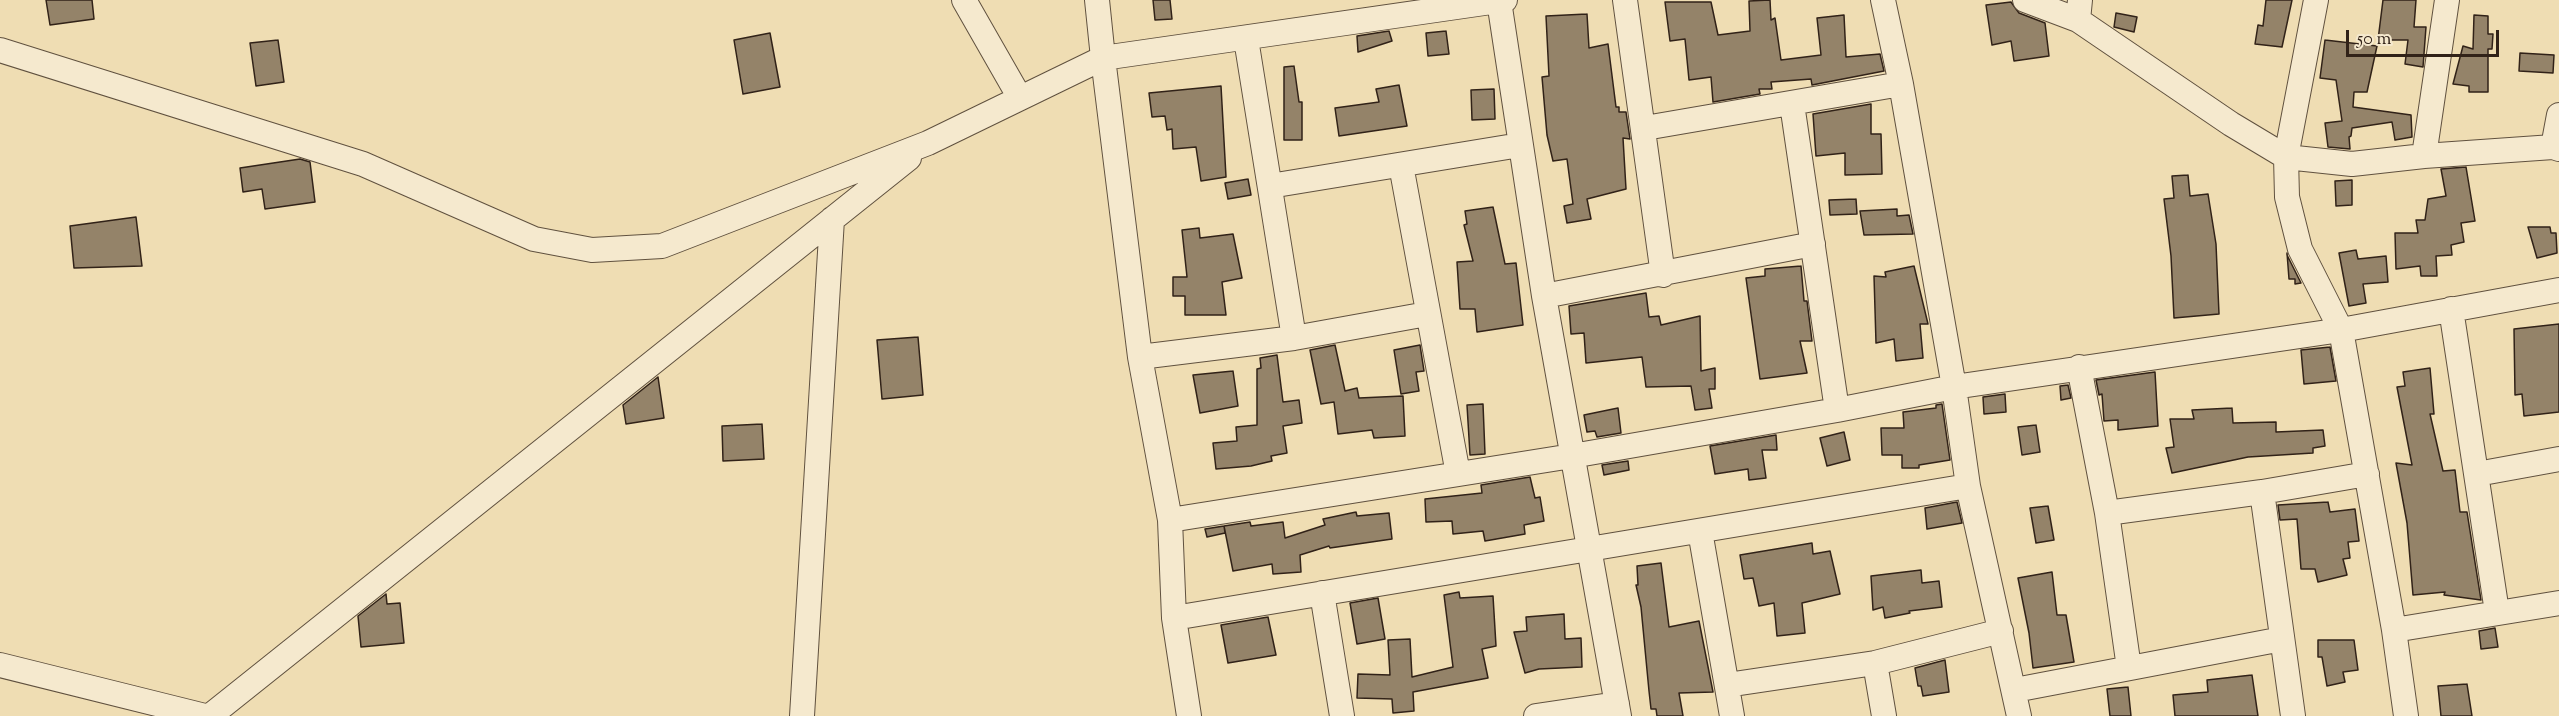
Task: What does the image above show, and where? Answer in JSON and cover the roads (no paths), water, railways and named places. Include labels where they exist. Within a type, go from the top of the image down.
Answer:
[{"type":"street","points":[[964,0],[1020,98]]},
{"type":"street","points":[[1097,0],[1140,357],[1170,520],[1174,618],[1189,716]]},
{"type":"street","points":[[0,50],[363,165],[534,239],[592,250],[662,246],[928,143],[1103,57],[1245,39],[1505,0]]},
{"type":"street","points":[[1625,0],[1663,275]]},
{"type":"street","points":[[1883,0],[1901,84],[1954,387],[1968,486],[2019,716]]},
{"type":"street","points":[[2025,0],[2079,10],[2231,124],[2286,157],[2352,165],[2424,156],[2556,148],[2559,116]]},
{"type":"street","points":[[2316,0],[2286,157],[2287,197],[2300,249],[2341,330],[2394,630],[2406,716]]},
{"type":"street","points":[[2424,156],[2447,0]]},
{"type":"street","points":[[1499,1],[1544,296],[1618,710],[1536,716]]},
{"type":"street","points":[[1245,39],[1294,338]]},
{"type":"street","points":[[1644,128],[1901,84]]},
{"type":"street","points":[[1792,104],[1837,410]]},
{"type":"street","points":[[210,716],[928,143]]},
{"type":"street","points":[[1270,186],[1520,145]]},
{"type":"street","points":[[1401,165],[1458,474]]},
{"type":"street","points":[[802,716],[832,219]]},
{"type":"street","points":[[1544,296],[1663,275],[1813,244]]},
{"type":"street","points":[[1170,520],[1572,456],[1837,410],[1954,387],[2341,330],[2559,290]]},
{"type":"street","points":[[2451,309],[2498,612]]},
{"type":"street","points":[[1140,357],[1294,338],[1427,314]]},
{"type":"street","points":[[2079,367],[2107,513],[2129,668]]},
{"type":"street","points":[[2477,474],[2559,459]]},
{"type":"street","points":[[2107,513],[2262,492],[2367,474]]},
{"type":"street","points":[[1174,618],[1968,486]]},
{"type":"street","points":[[2262,492],[2293,716]]},
{"type":"street","points":[[1700,531],[1732,716]]},
{"type":"street","points":[[1322,593],[1342,716]]},
{"type":"street","points":[[2394,630],[2559,603]]},
{"type":"street","points":[[1727,684],[1875,663],[2001,630]]},
{"type":"street","points":[[2015,690],[2282,639]]},
{"type":"street","points":[[1875,663],[1884,716]]},
{"type":"street","points":[[0,664],[205,716]]}]
